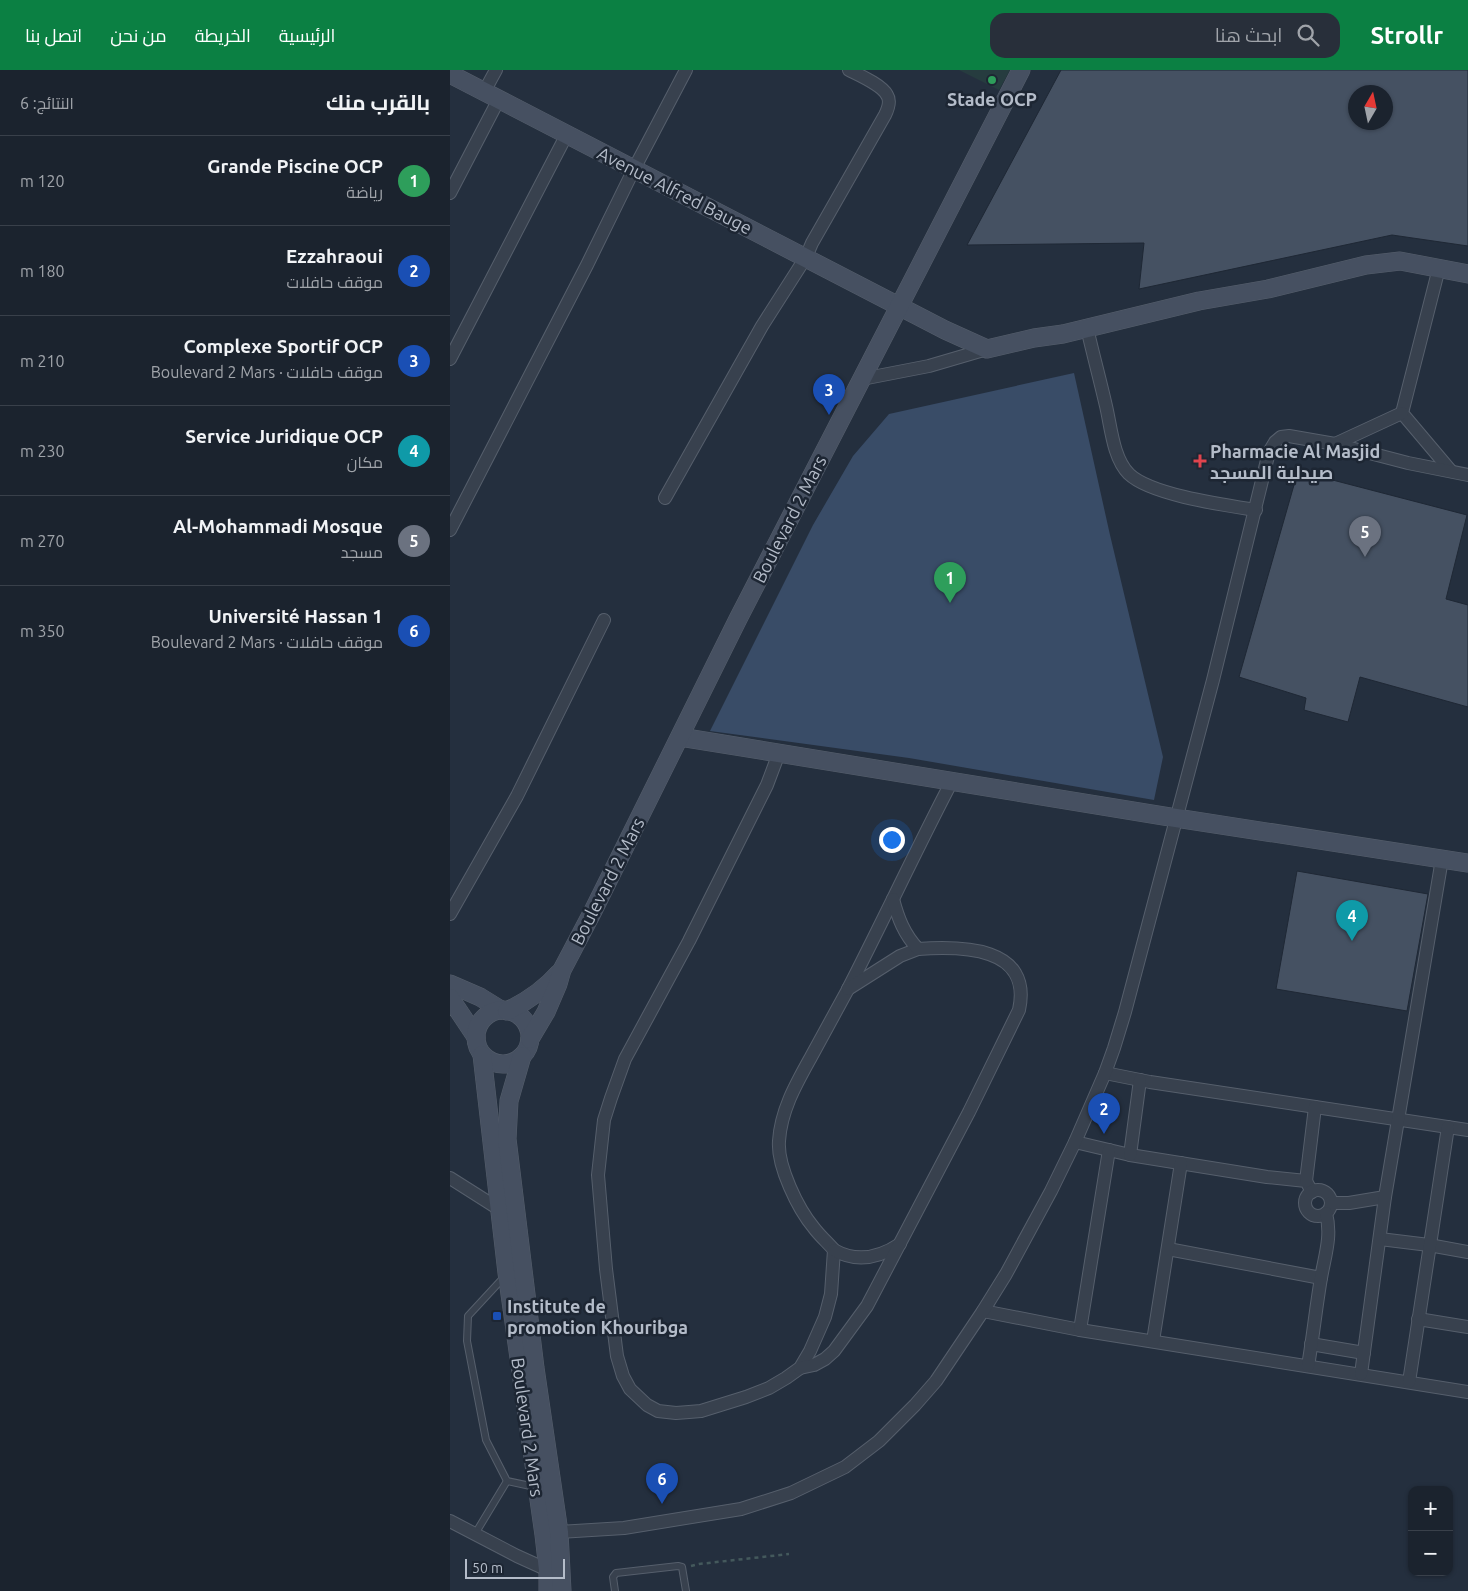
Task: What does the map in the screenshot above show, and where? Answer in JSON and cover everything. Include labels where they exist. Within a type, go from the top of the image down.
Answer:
[{"type":"street","points":[[450,194],[491,95],[496,70]]},
{"type":"street","points":[[450,530],[686,70]]},
{"type":"street","points":[[665,498],[762,326],[806,257],[812,243],[888,109],[889,101],[884,90],[849,70]]},
{"type":"street","name":"Boulevard 2 Mars","points":[[562,970],[738,619],[1021,70]]},
{"type":"street","name":"Avenue Alfred Bauge","points":[[450,74],[900,305],[945,330],[987,349]]},
{"type":"street","points":[[450,360],[567,134]]},
{"type":"street","points":[[862,379],[929,366],[987,349],[1087,328],[1199,301],[1268,289],[1366,265],[1400,262],[1468,274]]},
{"type":"street","points":[[1402,413],[1438,268]]},
{"type":"street","points":[[1087,328],[1115,446],[1129,474],[1138,481],[1157,489],[1256,510]]},
{"type":"street","points":[[1335,444],[1402,413]]},
{"type":"street","points":[[1402,413],[1451,471]]},
{"type":"street","points":[[559,1532],[624,1528],[741,1509],[791,1493],[845,1467],[879,1441],[926,1393],[984,1312],[1034,1222],[1075,1142],[1105,1073],[1125,1012],[1213,680],[1269,452],[1275,442],[1289,436],[1335,444],[1408,463],[1468,475]]},
{"type":"street","points":[[450,914],[516,796],[604,620]]},
{"type":"street","points":[[680,737],[1176,818],[1468,863]]},
{"type":"street","points":[[779,753],[767,785],[689,941],[626,1059],[610,1098],[604,1120],[598,1175],[606,1269],[617,1356],[623,1376],[630,1389],[638,1399],[647,1405],[658,1410],[676,1413],[701,1411],[769,1388],[800,1368],[814,1365],[825,1359],[842,1341],[867,1306],[885,1270],[901,1244],[1016,1017],[1022,998],[1018,976],[1005,962],[996,956],[961,949],[938,948],[918,950],[894,959],[848,989]]},
{"type":"street","points":[[901,1244],[878,1256],[864,1258],[848,1256],[834,1250],[806,1218],[785,1174],[778,1143],[786,1106],[848,989],[952,781]]},
{"type":"street","points":[[1361,1374],[1385,1197],[1442,859]]},
{"type":"street","points":[[893,899],[898,918],[918,950]]},
{"type":"street","points":[[450,984],[480,997],[504,1011],[514,1013],[524,1021],[530,1032],[529,1045],[522,1056],[511,1063],[505,1064],[492,1062],[482,1054],[476,1043],[477,1030],[483,1019],[488,1014],[504,1011],[534,996],[547,987],[562,970]]},
{"type":"street","points":[[530,1039],[552,999],[562,970]]},
{"type":"street","points":[[450,998],[476,1037]]},
{"type":"street","name":"Boulevard 2 Mars","points":[[482,1054],[507,1273],[548,1570],[548,1591]]},
{"type":"street","name":"Boulevard 2 Mars","points":[[522,1056],[510,1101],[507,1139],[535,1368],[559,1532],[562,1591]]},
{"type":"street","points":[[1105,1073],[1468,1130]]},
{"type":"street","points":[[1130,1155],[1140,1080]]},
{"type":"street","points":[[1315,1107],[1309,1186],[1306,1199],[1307,1209],[1317,1216],[1329,1208],[1349,1202],[1385,1197]]},
{"type":"street","points":[[1409,1382],[1448,1127]]},
{"type":"street","points":[[1075,1142],[1130,1155],[1267,1177],[1309,1186],[1325,1192],[1328,1195],[1329,1238],[1308,1366]]},
{"type":"street","points":[[1080,1330],[1109,1150]]},
{"type":"street","points":[[1153,1341],[1168,1249],[1173,1204],[1181,1163]]},
{"type":"street","points":[[450,1178],[499,1209]]},
{"type":"street","points":[[1380,1239],[1468,1252]]},
{"type":"street","points":[[1168,1249],[1321,1278]]},
{"type":"street","points":[[800,1368],[825,1317],[832,1287],[834,1250]]},
{"type":"street","points":[[984,1312],[1080,1330],[1468,1392]]},
{"type":"street","points":[[1418,1319],[1468,1327]]},
{"type":"street","points":[[1312,1344],[1364,1354]]},
{"type":"street","points":[[450,1520],[548,1570]]},
{"type":"lane","points":[[507,1273],[468,1316],[468,1341],[486,1440],[507,1481]]},
{"type":"lane","points":[[507,1481],[536,1487]]},
{"type":"lane","points":[[476,1534],[507,1481]]},
{"type":"lane","points":[[614,1591],[614,1577],[616,1573],[678,1566],[682,1567],[683,1570],[686,1591]]},
{"type":"path","points":[[689,1570],[694,1564],[789,1554]]},
{"type":"green space","name":"Stade OCP","points":[[959,70],[1010,70],[999,90]]},
{"type":"water","points":[[1074,373],[1110,535],[1163,757],[1154,800],[909,758],[710,731],[813,525],[853,456],[889,414]]},
{"type":"building","points":[[1061,70],[1468,70],[1468,246],[1392,235],[1139,289],[1144,243],[967,245]]},
{"type":"building","points":[[1298,471],[1467,515],[1446,599],[1468,605],[1468,707],[1360,677],[1348,722],[1304,710],[1306,698],[1239,677]]},
{"type":"building","points":[[1297,871],[1428,894],[1407,1011],[1276,989]]},
{"type":"place","name":"Stade OCP","points":[[992,80]]},
{"type":"place","name":"Complexe Sportif OCP","points":[[829,415]]},
{"type":"place","name":"Pharmacie Al Masjid صيدلية المسجد","points":[[1200,461]]},
{"type":"place","name":"Al-Mohammadi Mosque","points":[[1365,557]]},
{"type":"place","name":"Grande Piscine OCP","points":[[950,603]]},
{"type":"place","name":"Service Juridique OCP","points":[[1352,941]]},
{"type":"place","name":"Ezzahraoui","points":[[1104,1134]]},
{"type":"place","name":"Institute de promotion Khouribga","points":[[497,1316]]},
{"type":"place","name":"Université Hassan 1","points":[[662,1504]]}]
